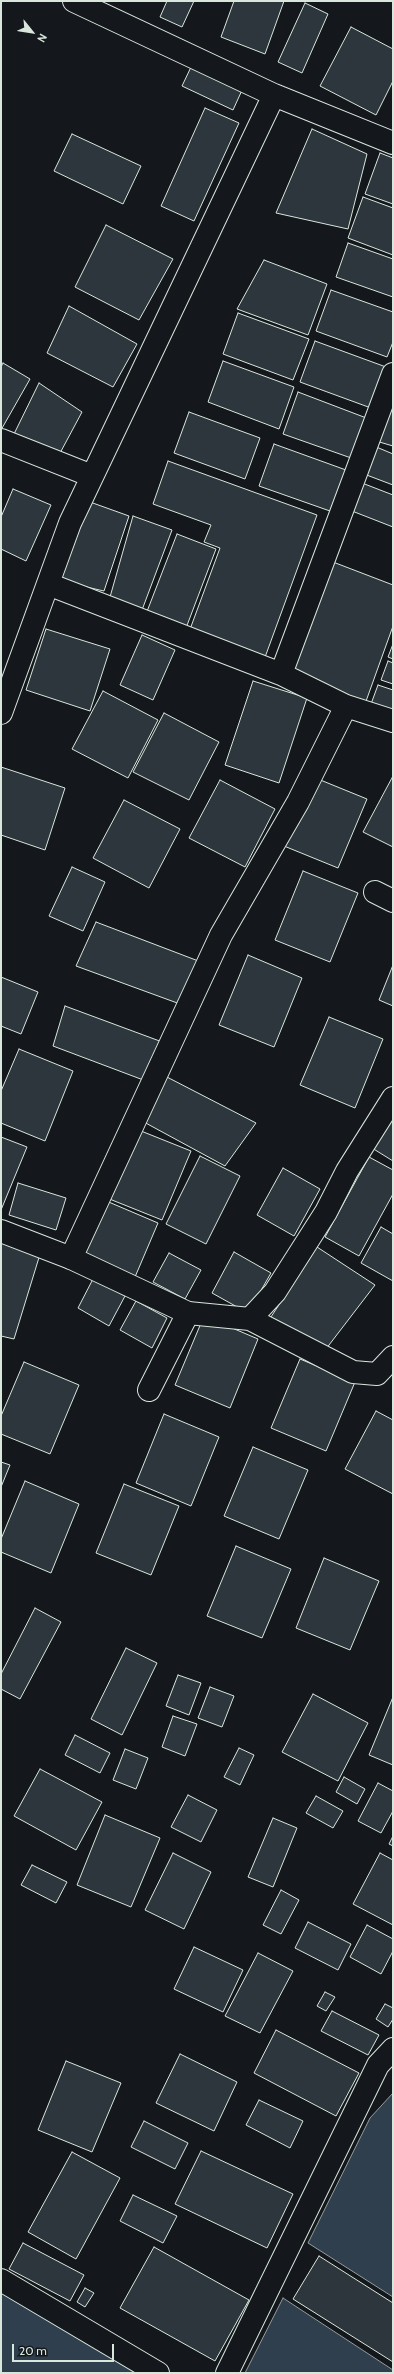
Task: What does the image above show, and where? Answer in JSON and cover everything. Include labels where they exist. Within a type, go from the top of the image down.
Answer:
[{"type":"street","points":[[74,1],[274,95],[393,143]]},
{"type":"street","points":[[1,713],[70,523],[274,95]]},
{"type":"street","points":[[282,674],[393,374]]},
{"type":"street","points":[[1,440],[92,476]]},
{"type":"street","points":[[48,584],[282,674],[346,706],[393,721]]},
{"type":"street","points":[[71,1258],[137,1120],[221,935],[298,802],[346,706]]},
{"type":"street","points":[[250,1319],[275,1292],[326,1212],[347,1171],[393,1098]]},
{"type":"street","points":[[1,1231],[71,1258],[188,1313],[250,1319],[353,1372],[377,1374],[393,1357]]},
{"type":"street","points":[[149,1390],[188,1313]]},
{"type":"street","points":[[227,2373],[378,2065],[393,2049]]},
{"type":"street","points":[[1,2280],[158,2373]]},
{"type":"water","points":[[393,2093],[393,2297],[308,2243],[370,2118]]},
{"type":"water","points":[[1,2290],[139,2373],[1,2373]]},
{"type":"water","points":[[283,2298],[393,2370],[393,2373],[245,2373]]},
{"type":"building","points":[[167,1],[194,1],[182,27],[160,17]]},
{"type":"building","points":[[234,1],[284,1],[265,54],[221,37]]},
{"type":"building","points":[[305,3],[328,14],[302,73],[278,62]]},
{"type":"building","points":[[351,27],[393,49],[393,81],[376,115],[320,86]]},
{"type":"building","points":[[192,65],[243,88],[233,110],[182,86]]},
{"type":"building","points":[[205,108],[239,123],[194,221],[161,206]]},
{"type":"building","points":[[312,129],[367,154],[348,229],[276,213]]},
{"type":"building","points":[[72,134],[141,166],[123,204],[54,171]]},
{"type":"building","points":[[380,153],[393,158],[393,204],[365,194]]},
{"type":"building","points":[[363,197],[393,208],[393,255],[348,238]]},
{"type":"building","points":[[106,225],[173,259],[139,320],[75,287]]},
{"type":"building","points":[[348,243],[393,259],[393,297],[336,277]]},
{"type":"building","points":[[264,260],[327,284],[308,335],[237,309]]},
{"type":"building","points":[[331,290],[393,312],[393,342],[387,357],[316,331]]},
{"type":"building","points":[[69,306],[137,344],[113,387],[47,353]]},
{"type":"building","points":[[238,313],[309,339],[293,380],[223,354]]},
{"type":"building","points":[[315,341],[386,367],[371,408],[300,382]]},
{"type":"building","points":[[223,361],[294,387],[279,429],[208,402]]},
{"type":"building","points":[[3,363],[30,379],[1,430],[1,367]]},
{"type":"building","points":[[39,383],[82,412],[59,455],[14,434]]},
{"type":"building","points":[[298,392],[369,419],[354,459],[283,434]]},
{"type":"building","points":[[393,400],[393,446],[376,441]]},
{"type":"building","points":[[189,412],[260,438],[245,479],[174,453]]},
{"type":"building","points":[[274,444],[346,470],[330,511],[259,486]]},
{"type":"building","points":[[374,446],[393,454],[393,485],[364,474]]},
{"type":"building","points":[[168,461],[317,515],[264,660],[189,632],[220,548],[204,542],[211,525],[153,504]]},
{"type":"building","points":[[362,483],[393,495],[393,527],[352,511]]},
{"type":"building","points":[[13,489],[51,505],[26,561],[1,549],[1,517]]},
{"type":"building","points":[[90,502],[129,516],[104,591],[60,581]]},
{"type":"building","points":[[133,516],[172,530],[142,610],[110,597]]},
{"type":"building","points":[[177,534],[216,549],[186,628],[146,614]]},
{"type":"building","points":[[333,562],[393,585],[393,626],[365,704],[294,669]]},
{"type":"building","points":[[46,629],[110,649],[90,711],[26,690]]},
{"type":"building","points":[[142,635],[175,650],[153,700],[120,685]]},
{"type":"building","points":[[393,644],[393,659],[388,657]]},
{"type":"building","points":[[388,661],[393,663],[393,684],[381,680]]},
{"type":"building","points":[[253,681],[307,698],[279,783],[225,765]]},
{"type":"building","points":[[378,685],[393,690],[393,712],[371,704]]},
{"type":"building","points":[[103,691],[158,720],[128,778],[72,749]]},
{"type":"building","points":[[164,713],[219,742],[189,800],[133,772]]},
{"type":"building","points":[[1,767],[65,788],[45,850],[1,835]]},
{"type":"building","points":[[393,776],[393,847],[363,832]]},
{"type":"building","points":[[313,777],[367,799],[338,868],[284,846]]},
{"type":"building","points":[[220,780],[275,809],[245,867],[189,838]]},
{"type":"building","points":[[124,800],[180,829],[149,888],[93,858]]},
{"type":"building","points":[[72,867],[105,882],[83,931],[49,916]]},
{"type":"building","points":[[303,871],[358,893],[330,962],[275,940]]},
{"type":"building","points":[[96,922],[201,962],[180,1004],[76,966]]},
{"type":"building","points":[[248,955],[302,978],[274,1047],[219,1025]]},
{"type":"building","points":[[393,965],[393,1006],[379,1000]]},
{"type":"building","points":[[1,977],[38,992],[21,1034],[1,1026]]},
{"type":"building","points":[[65,1006],[165,1043],[146,1081],[53,1046]]},
{"type":"building","points":[[329,1017],[383,1039],[355,1108],[300,1085]]},
{"type":"building","points":[[19,1049],[73,1071],[45,1141],[1,1123],[1,1091]]},
{"type":"building","points":[[165,1076],[256,1123],[225,1166],[142,1121]]},
{"type":"building","points":[[391,1119],[393,1121],[393,1161],[372,1148]]},
{"type":"building","points":[[136,1129],[191,1151],[162,1220],[107,1198]]},
{"type":"building","points":[[1,1137],[27,1147],[1,1210]]},
{"type":"building","points":[[200,1156],[240,1176],[206,1244],[166,1224]]},
{"type":"building","points":[[369,1157],[393,1170],[393,1194],[359,1256],[325,1237]]},
{"type":"building","points":[[283,1168],[320,1189],[294,1236],[257,1215]]},
{"type":"building","points":[[18,1183],[66,1198],[56,1230],[9,1215]]},
{"type":"building","points":[[104,1200],[158,1223],[135,1277],[81,1253]]},
{"type":"building","points":[[381,1227],[393,1234],[393,1281],[361,1263]]},
{"type":"building","points":[[1,1239],[41,1251],[14,1339],[1,1336]]},
{"type":"building","points":[[317,1247],[375,1285],[316,1362],[267,1323]]},
{"type":"building","points":[[234,1252],[271,1273],[248,1313],[212,1293]]},
{"type":"building","points":[[169,1253],[201,1270],[185,1299],[153,1282]]},
{"type":"building","points":[[93,1279],[125,1296],[109,1326],[78,1308]]},
{"type":"building","points":[[136,1301],[167,1318],[152,1348],[120,1330]]},
{"type":"building","points":[[204,1316],[258,1339],[230,1408],[175,1385]]},
{"type":"building","points":[[300,1359],[355,1382],[326,1451],[271,1428]]},
{"type":"building","points":[[24,1362],[79,1385],[50,1454],[1,1434],[1,1416]]},
{"type":"building","points":[[376,1411],[393,1420],[393,1494],[345,1469]]},
{"type":"building","points":[[164,1414],[219,1437],[191,1506],[136,1483]]},
{"type":"building","points":[[253,1447],[308,1470],[279,1539],[224,1516]]},
{"type":"building","points":[[1,1462],[10,1465],[1,1487]]},
{"type":"building","points":[[25,1481],[79,1504],[51,1573],[1,1552],[1,1539]]},
{"type":"building","points":[[124,1484],[179,1506],[151,1575],[96,1553]]},
{"type":"building","points":[[236,1546],[291,1569],[262,1638],[207,1616]]},
{"type":"building","points":[[324,1558],[379,1581],[350,1650],[296,1628]]},
{"type":"building","points":[[35,1608],[61,1622],[20,1699],[1,1689],[1,1674]]},
{"type":"building","points":[[126,1648],[157,1663],[122,1735],[91,1719]]},
{"type":"building","points":[[178,1675],[201,1683],[189,1715],[166,1706]]},
{"type":"building","points":[[210,1687],[234,1696],[222,1727],[198,1718]]},
{"type":"building","points":[[313,1694],[368,1723],[338,1781],[282,1752]]},
{"type":"building","points":[[393,1697],[393,1765],[369,1755]]},
{"type":"building","points":[[173,1716],[197,1724],[185,1756],[162,1747]]},
{"type":"building","points":[[75,1735],[110,1753],[100,1773],[65,1755]]},
{"type":"building","points":[[239,1748],[254,1755],[240,1785],[224,1777]]},
{"type":"building","points":[[125,1749],[148,1758],[136,1789],[113,1780]]},
{"type":"building","points":[[40,1769],[102,1802],[76,1850],[14,1816]]},
{"type":"building","points":[[344,1777],[365,1789],[357,1804],[336,1792]]},
{"type":"building","points":[[378,1783],[393,1791],[393,1811],[381,1833],[358,1821]]},
{"type":"building","points":[[188,1795],[217,1810],[201,1842],[171,1827]]},
{"type":"building","points":[[316,1796],[343,1811],[333,1828],[306,1813]]},
{"type":"building","points":[[105,1815],[160,1838],[131,1907],[77,1885]]},
{"type":"building","points":[[273,1818],[297,1828],[273,1887],[248,1877]]},
{"type":"building","points":[[393,1836],[393,1846],[389,1844]]},
{"type":"building","points":[[173,1853],[211,1872],[184,1929],[145,1910]]},
{"type":"building","points":[[380,1853],[393,1860],[393,1925],[353,1904]]},
{"type":"building","points":[[32,1865],[67,1882],[56,1903],[21,1885]]},
{"type":"building","points":[[281,1890],[299,1900],[281,1934],[263,1925]]},
{"type":"building","points":[[308,1922],[351,1944],[338,1970],[295,1948]]},
{"type":"building","points":[[367,1925],[393,1939],[393,1951],[381,1974],[350,1957]]},
{"type":"building","points":[[194,1947],[243,1970],[223,2012],[174,1989]]},
{"type":"building","points":[[258,1953],[293,1971],[260,2033],[225,2016]]},
{"type":"building","points":[[325,1992],[335,1997],[326,2011],[317,2006]]},
{"type":"building","points":[[385,2004],[393,2008],[393,2019],[388,2027],[376,2019]]},
{"type":"building","points":[[332,2011],[379,2035],[368,2055],[321,2031]]},
{"type":"building","points":[[276,2030],[359,2073],[336,2116],[254,2073]]},
{"type":"building","points":[[180,2054],[237,2082],[214,2131],[156,2103]]},
{"type":"building","points":[[66,2061],[121,2083],[92,2152],[38,2130]]},
{"type":"building","points":[[259,2100],[303,2121],[290,2148],[246,2125]]},
{"type":"building","points":[[144,2121],[188,2143],[175,2169],[131,2147]]},
{"type":"building","points":[[201,2151],[293,2194],[267,2248],[175,2204]]},
{"type":"building","points":[[72,2152],[120,2178],[76,2259],[28,2232]]},
{"type":"building","points":[[133,2195],[177,2216],[163,2243],[120,2221]]},
{"type":"building","points":[[23,2243],[84,2275],[70,2301],[9,2269]]},
{"type":"building","points":[[154,2247],[249,2300],[215,2361],[120,2308]]},
{"type":"building","points":[[319,2256],[393,2303],[393,2362],[293,2299]]},
{"type":"building","points":[[85,2288],[94,2293],[85,2307],[77,2302]]}]
